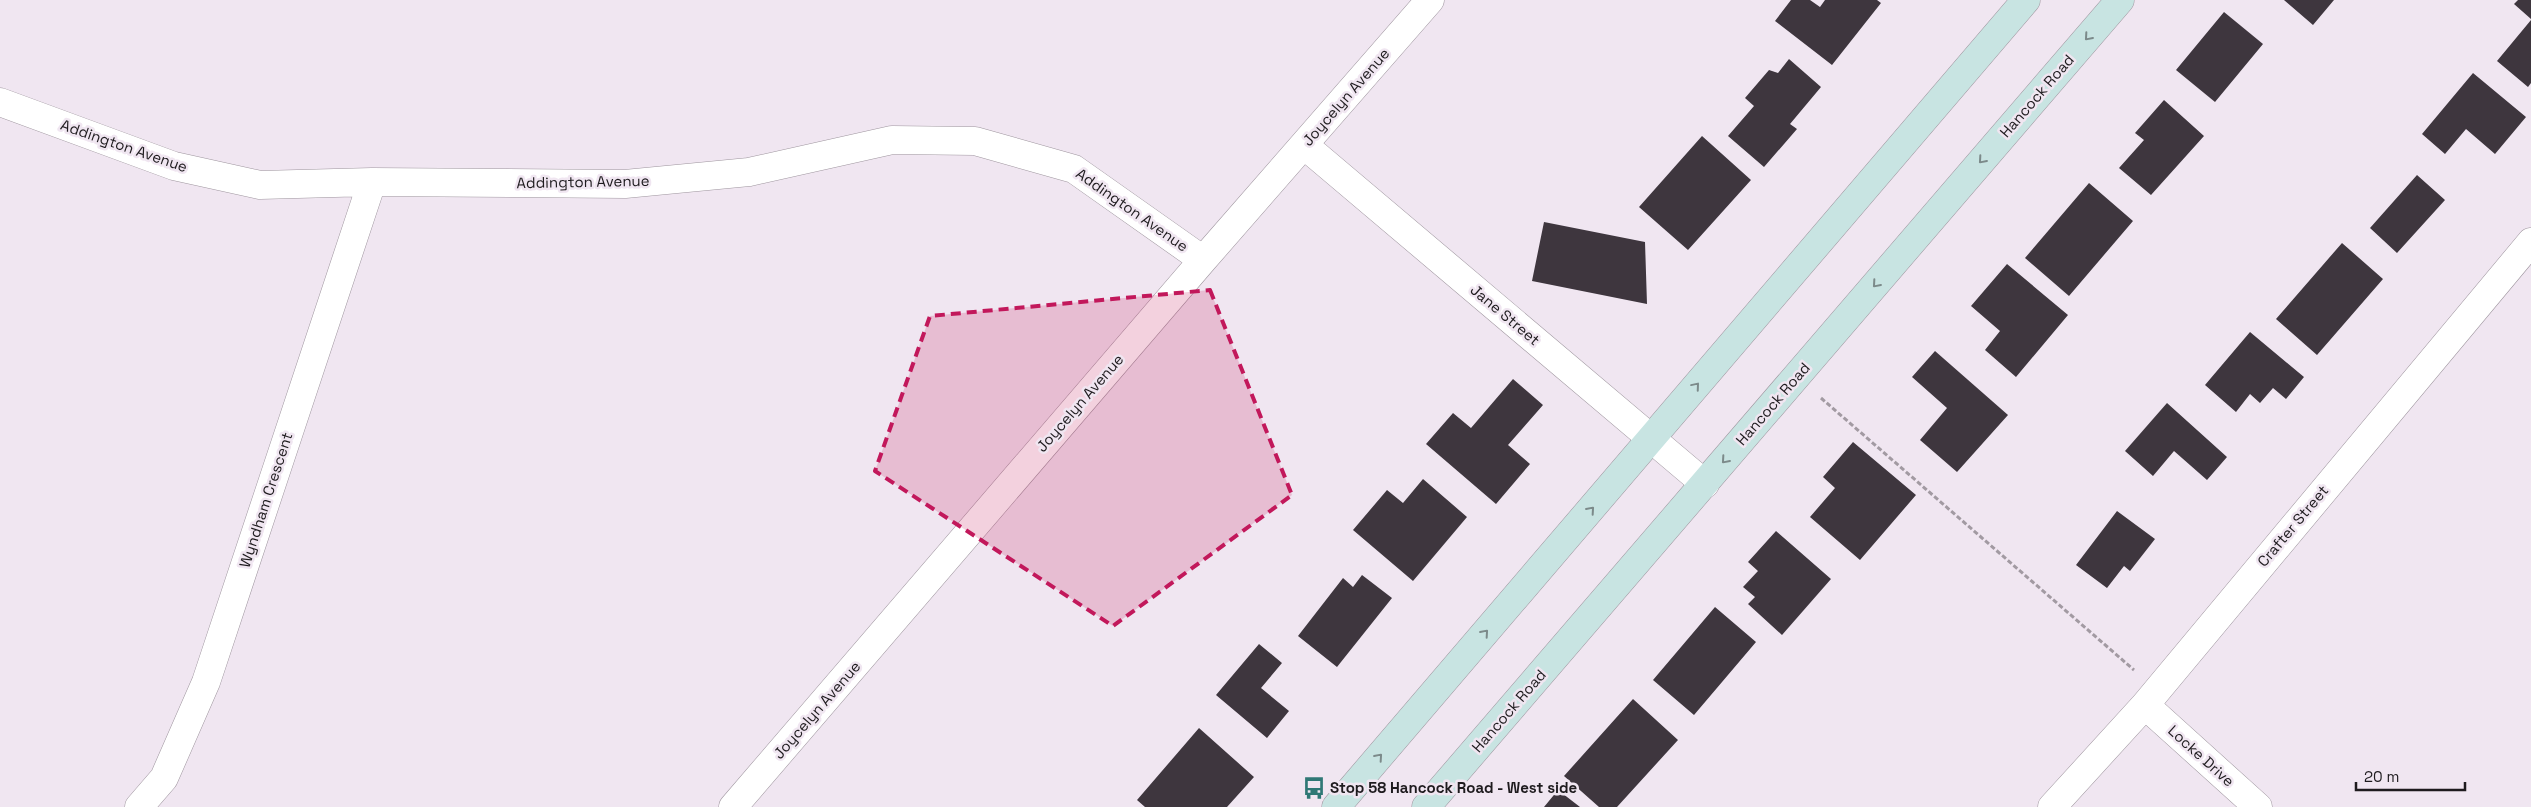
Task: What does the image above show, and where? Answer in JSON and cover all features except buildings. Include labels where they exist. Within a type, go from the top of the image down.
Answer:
[{"type":"main road","points":[[1336,807],[2026,0]]},
{"type":"main road","name":"Hancock Road","points":[[1426,807],[2120,0]]},
{"type":"street","name":"Joycelyn Avenue","points":[[733,807],[1203,260],[1430,0]]},
{"type":"street","name":"Addington Avenue","points":[[0,102],[174,166],[260,185],[372,182],[625,184],[749,172],[892,140],[975,141],[1074,169],[1203,260]]},
{"type":"street","name":"Jane Street","points":[[1304,145],[1705,484]]},
{"type":"street","name":"Wyndham Crescent","points":[[139,807],[164,778],[206,682],[372,182]]},
{"type":"street","name":"Crafter Street","points":[[2052,807],[2151,697],[2531,242]]},
{"type":"street","name":"Locke Drive","points":[[2151,697],[2258,807]]},
{"type":"path","points":[[1817,395],[2151,697]]},
{"type":"highlighted area","points":[[1210,290],[1292,495],[1113,626],[875,471],[930,316]]},
{"type":"place","name":"Stop 58 Hancock Road - West side","points":[[1314,788]]}]
